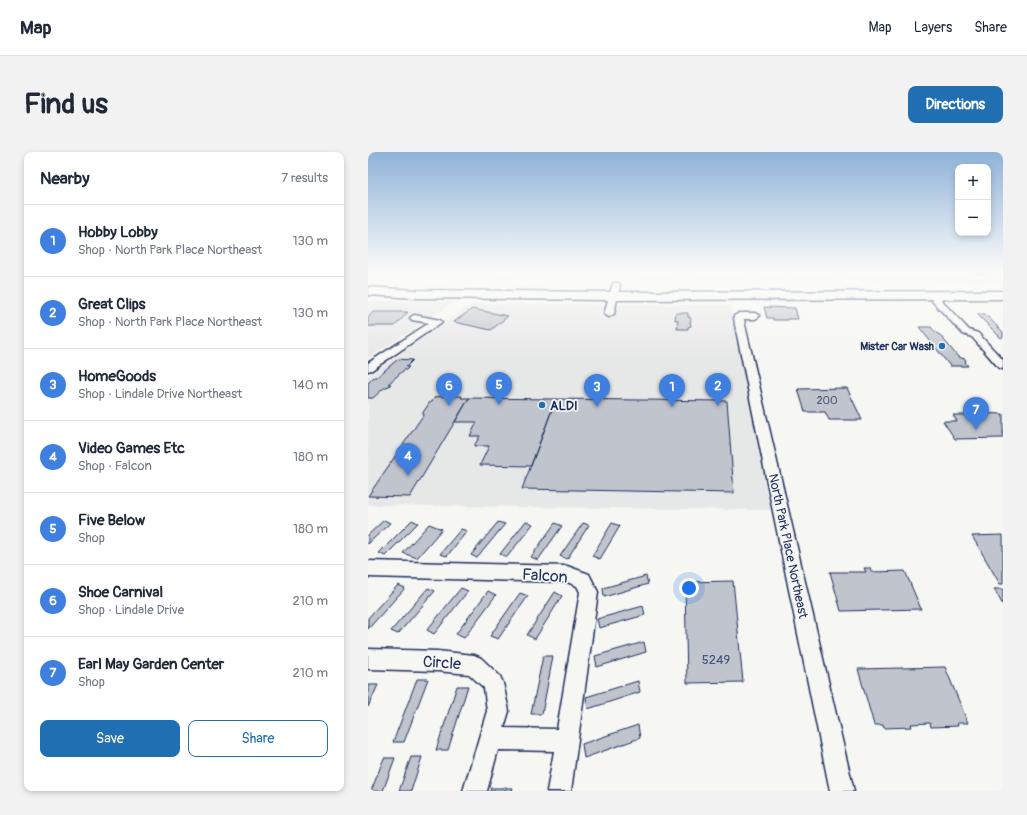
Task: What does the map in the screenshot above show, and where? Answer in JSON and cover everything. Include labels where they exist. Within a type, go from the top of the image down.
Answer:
[{"type":"street","points":[[609,314],[612,302]]},
{"type":"street","points":[[938,302],[966,332],[974,335],[1003,366]]},
{"type":"street","name":"North Park Place Northeast","points":[[755,316],[739,316],[740,325],[842,791]]},
{"type":"street","points":[[368,368],[436,322],[415,318]]},
{"type":"street","name":"Falcon","points":[[368,569],[567,574],[583,580],[589,592],[559,791]]},
{"type":"street","name":"Circle","points":[[368,659],[437,661],[474,665],[493,683],[498,711],[475,791]]},
{"type":"street","points":[[490,739],[566,740]]},
{"type":"shaded area","points":[[368,302],[454,302],[368,359]]},
{"type":"shaded area","points":[[472,304],[731,305],[771,510],[368,505],[368,376]]},
{"type":"building","points":[[764,307],[795,308],[798,319],[773,320],[773,318],[767,318]]},
{"type":"building","points":[[472,309],[508,316],[491,330],[454,322]]},
{"type":"building","points":[[373,312],[408,312],[395,326],[368,326],[368,318]]},
{"type":"building","points":[[676,313],[688,313],[688,317],[690,317],[691,320],[691,326],[688,327],[688,329],[677,329],[678,320],[675,320]]},
{"type":"building","points":[[977,314],[985,314],[1003,332],[1003,337],[1001,338]]},
{"type":"building","name":"Mister Car Wash","points":[[919,327],[931,327],[940,335],[958,357],[965,359],[968,366],[950,366]]},
{"type":"building","points":[[398,359],[413,360],[406,367],[409,367],[406,370],[404,370],[388,384],[391,384],[387,388],[384,388],[373,398],[368,398],[368,383]]},
{"type":"building","points":[[847,388],[862,420],[829,420],[825,412],[805,412],[798,389]]},
{"type":"building","points":[[462,396],[461,398],[469,398],[410,497],[368,496],[424,414],[422,414],[430,402],[432,402],[435,397]]},
{"type":"building","points":[[469,398],[556,399],[531,466],[480,465],[489,446],[474,446],[480,436],[470,436],[477,422],[455,422]]},
{"type":"building","points":[[556,399],[727,401],[734,493],[522,489]]},
{"type":"building","points":[[975,413],[1003,414],[1003,438],[955,439],[943,421],[957,421],[953,415],[976,415]]},
{"type":"building","points":[[384,520],[390,523],[368,544],[368,535]]},
{"type":"building","points":[[412,520],[418,523],[385,556],[379,553]]},
{"type":"building","points":[[526,521],[533,524],[507,557],[500,554]]},
{"type":"building","points":[[498,522],[505,524],[477,558],[471,555]]},
{"type":"building","points":[[555,523],[562,526],[538,560],[531,557]]},
{"type":"building","points":[[583,523],[589,525],[567,559],[560,556]]},
{"type":"building","points":[[612,523],[620,526],[600,559],[592,556]]},
{"type":"building","points":[[429,524],[442,529],[417,558],[403,553]]},
{"type":"building","points":[[461,529],[467,531],[447,556],[440,554]]},
{"type":"building","points":[[1003,535],[1003,584],[1000,584],[972,536]]},
{"type":"building","points":[[864,568],[870,568],[871,572],[905,571],[921,609],[841,611],[830,572],[866,572]]},
{"type":"building","points":[[646,576],[648,584],[604,597],[603,588]]},
{"type":"building","points":[[733,581],[743,682],[687,683],[685,582]]},
{"type":"building","points":[[398,585],[405,588],[368,629],[368,618]]},
{"type":"building","points":[[428,588],[435,591],[398,634],[391,631]]},
{"type":"building","points":[[461,588],[468,591],[434,634],[427,630]]},
{"type":"building","points":[[994,589],[1003,589],[1003,605]]},
{"type":"building","points":[[488,591],[496,595],[464,638],[456,634]]},
{"type":"building","points":[[555,592],[562,596],[535,639],[527,635]]},
{"type":"building","points":[[520,593],[528,596],[498,639],[490,636]]},
{"type":"building","points":[[643,606],[645,615],[599,628],[597,619]]},
{"type":"building","points":[[644,642],[646,652],[597,667],[595,656]]},
{"type":"building","points":[[543,656],[553,656],[542,714],[531,714]]},
{"type":"building","points":[[945,667],[968,723],[957,723],[958,726],[931,727],[930,723],[911,724],[912,727],[884,728],[883,725],[874,725],[858,669]]},
{"type":"building","points":[[417,679],[428,679],[404,742],[393,742]]},
{"type":"building","points":[[638,681],[640,692],[588,709],[586,697]]},
{"type":"building","points":[[368,685],[378,685],[368,707]]},
{"type":"building","points":[[457,686],[468,686],[448,750],[436,750]]},
{"type":"building","points":[[638,725],[640,738],[584,758],[582,744]]},
{"type":"building","points":[[411,757],[422,757],[411,791],[399,791]]},
{"type":"building","points":[[384,758],[395,758],[383,791],[371,791]]},
{"type":"building","points":[[491,788],[513,788],[512,791],[490,791]]},
{"type":"place","name":"Mister Car Wash","points":[[942,346]]},
{"type":"place","name":"Five Below","points":[[499,405]]},
{"type":"place","name":"ALDI","points":[[542,405]]},
{"type":"place","name":"Shoe Carnival","points":[[449,406]]},
{"type":"place","name":"Great Clips","points":[[718,406]]},
{"type":"place","name":"HomeGoods","points":[[597,407]]},
{"type":"place","name":"Hobby Lobby","points":[[672,407]]},
{"type":"place","name":"Earl May Garden Center","points":[[976,430]]},
{"type":"place","name":"Video Games Etc","points":[[408,476]]}]
